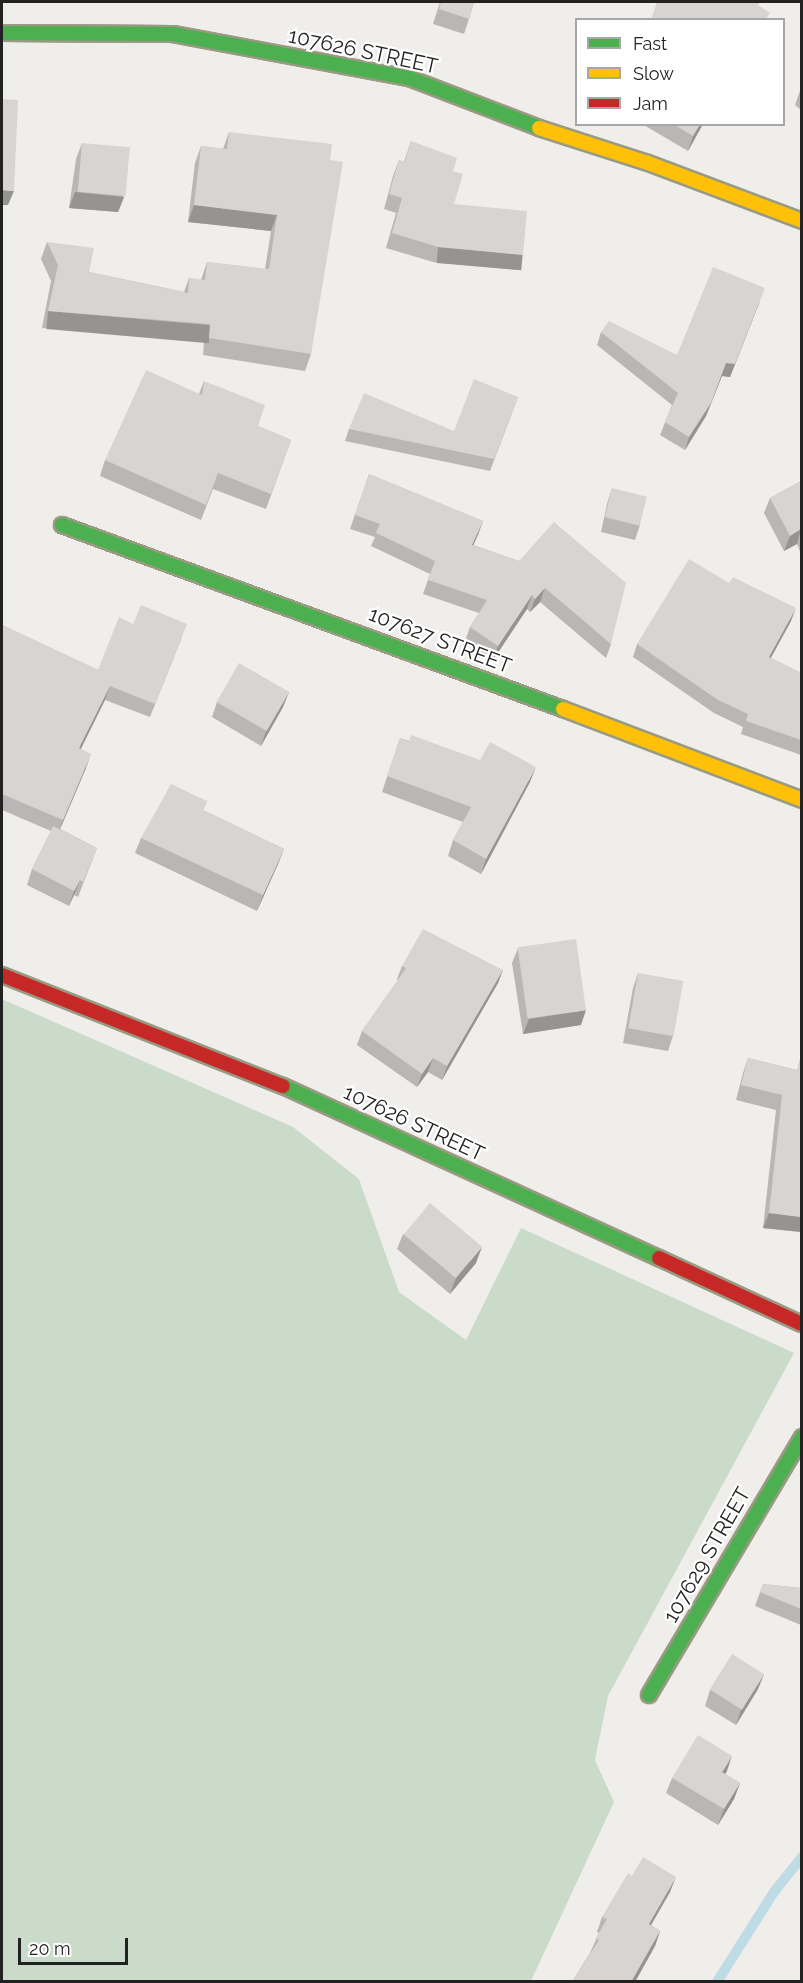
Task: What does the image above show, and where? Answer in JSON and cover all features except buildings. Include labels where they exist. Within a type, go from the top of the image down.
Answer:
[{"type":"street","name":"107626 STREET","points":[[2,33],[173,33],[410,78],[523,123],[648,163],[801,221]]},
{"type":"street","name":"107627 STREET","points":[[62,525],[370,635],[801,800]]},
{"type":"street","name":"107626 STREET","points":[[2,975],[113,1022],[309,1095],[801,1324]]},
{"type":"street","name":"107629 STREET","points":[[650,1695],[801,1437]]},
{"type":"green space","points":[[2,999],[293,1127],[359,1179],[399,1292],[466,1340],[521,1228],[794,1353],[608,1696],[595,1760],[614,1802],[531,1981],[2,1981]]},
{"type":"waterway","points":[[717,1982],[774,1892],[802,1857]]},
{"type":"traffic: fast","points":[[2,33],[173,34],[409,78],[539,128]]},
{"type":"traffic: fast","points":[[62,525],[563,709]]},
{"type":"traffic: fast","points":[[283,1086],[659,1258]]},
{"type":"traffic: fast","points":[[649,1695],[802,1437]]},
{"type":"traffic: slow","points":[[539,128],[648,163],[802,221]]},
{"type":"traffic: slow","points":[[563,709],[802,800]]},
{"type":"traffic: jam","points":[[2,975],[283,1086]]},
{"type":"traffic: jam","points":[[659,1258],[802,1324]]}]
